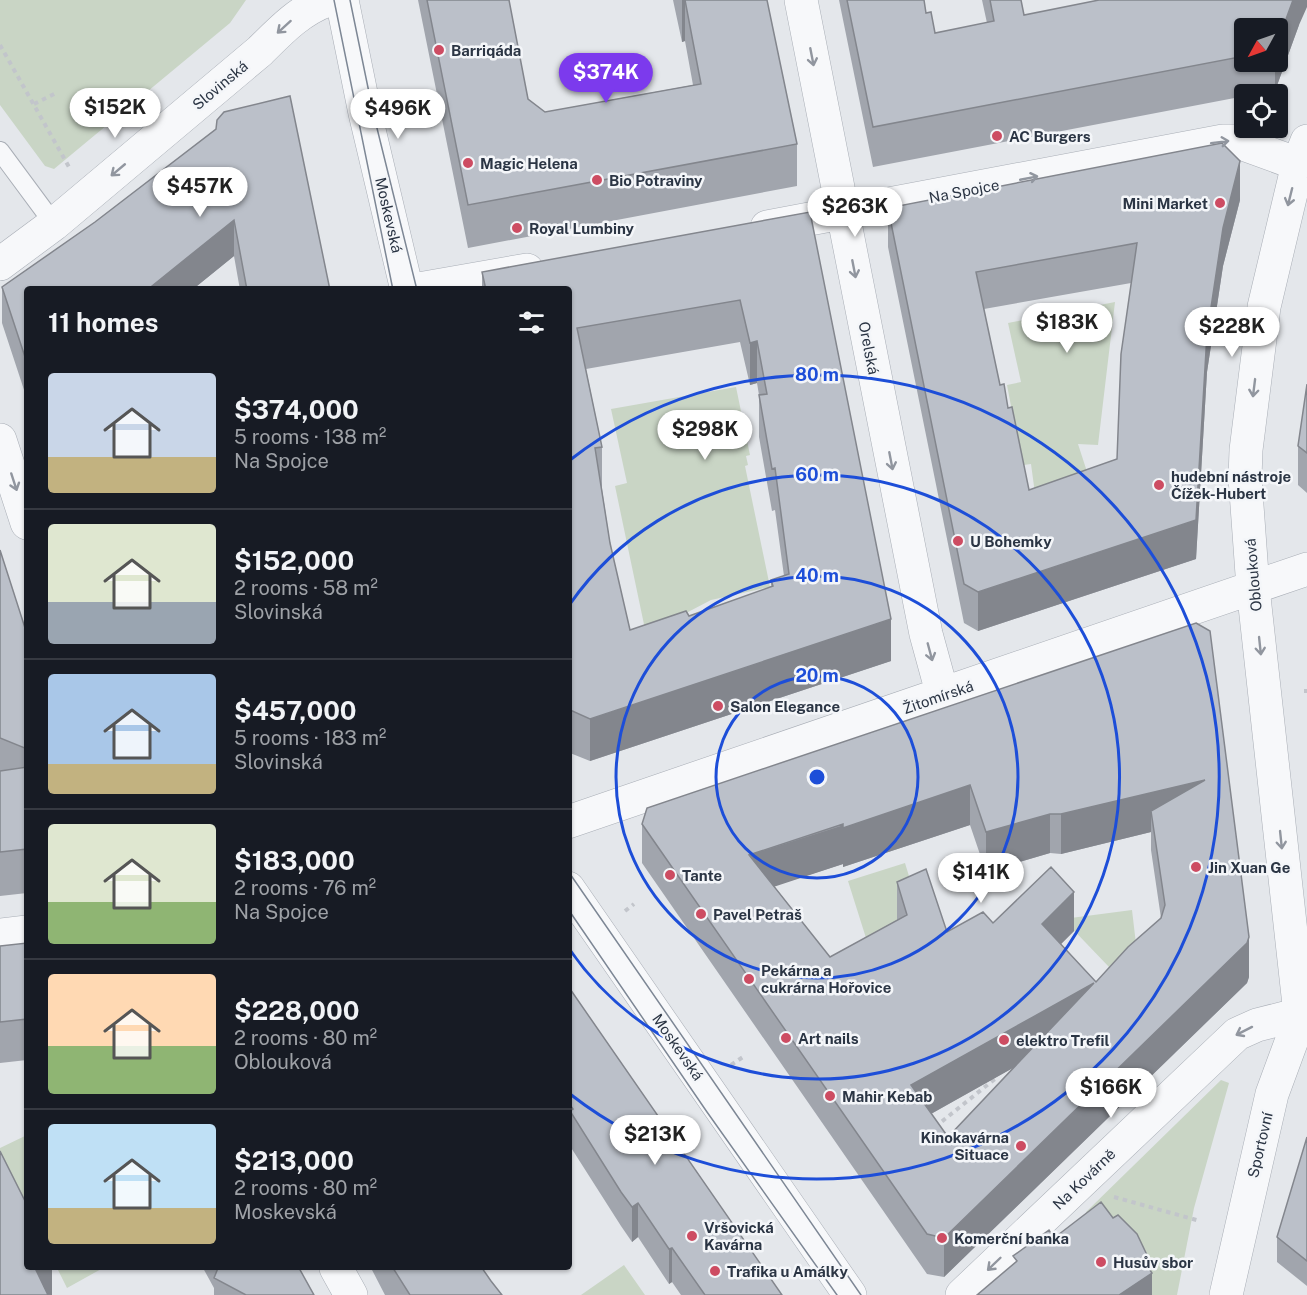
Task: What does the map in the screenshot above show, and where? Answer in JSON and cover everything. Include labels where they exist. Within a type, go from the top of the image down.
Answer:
[{"type":"street","name":"Slovinská","points":[[0,264],[54,224],[260,51],[284,26],[311,6],[328,0]]},
{"type":"street","name":"Moskevská","points":[[342,0],[365,113],[406,286]]},
{"type":"street","name":"Orelská","points":[[801,0],[926,634],[943,696]]},
{"type":"street","name":"Na Spojce","points":[[738,232],[1223,141],[1235,141],[1302,153]]},
{"type":"street","name":"Oblouková","points":[[1302,153],[1264,307],[1246,450],[1253,588],[1303,1006]]},
{"type":"street","points":[[436,286],[554,265]]},
{"type":"street","points":[[0,440],[24,514]]},
{"type":"street","name":"Žitomírská","points":[[572,821],[943,696],[1307,569]]},
{"type":"street","name":"Moskevská","points":[[572,894],[850,1295]]},
{"type":"street","points":[[0,935],[24,932]]},
{"type":"street","name":"Na Kovárně","points":[[962,1295],[1237,1034],[1303,1006]]},
{"type":"street","name":"Sportovní","points":[[1226,1295],[1272,1094],[1303,1006]]},
{"type":"street","points":[[337,1270],[351,1295]]},
{"type":"lane","points":[[0,151],[54,224]]},
{"type":"path","points":[[0,45],[70,168]]},
{"type":"path","points":[[34,105],[56,93]]},
{"type":"path","points":[[929,1132],[996,1078]]},
{"type":"path","points":[[1109,1196],[1200,1221]]},
{"type":"green space","points":[[0,0],[246,0],[230,23],[54,169],[45,166],[0,105]]},
{"type":"green space","points":[[1115,302],[1098,445],[1078,444],[1091,484],[1036,501],[1031,464],[1016,466],[1018,443],[1007,385],[1021,382],[1008,323]]},
{"type":"green space","points":[[736,387],[750,455],[746,456],[748,465],[745,466],[770,587],[711,600],[646,634],[615,486],[627,483],[611,409]]},
{"type":"green space","points":[[905,863],[912,886],[911,915],[866,938],[848,881]]},
{"type":"green space","points":[[1132,910],[1136,944],[1109,967],[1063,919]]},
{"type":"green space","points":[[1221,1080],[1229,1083],[1194,1208],[1177,1295],[1152,1295],[1140,1264],[1086,1212]]},
{"type":"green space","points":[[24,1136],[24,1203],[0,1156],[0,1148]]},
{"type":"green space","points":[[624,1265],[645,1295],[581,1295]]},
{"type":"green space","points":[[58,1270],[99,1270],[67,1288]]},
{"type":"building","points":[[427,0],[509,0],[528,99],[545,112],[701,84],[685,0],[767,0],[797,144],[468,205]]},
{"type":"building","points":[[847,0],[924,0],[926,13],[931,12],[935,33],[994,21],[990,0],[1021,0],[1024,15],[1099,0],[1293,0],[1286,18],[1234,18],[1234,58],[873,127]]},
{"type":"building","points":[[290,96],[329,286],[246,286],[234,220],[152,286],[24,286],[24,354],[2,287],[95,222],[216,129],[217,120],[224,112]]},
{"type":"building","points":[[1222,143],[1240,161],[1223,228],[1207,334],[1196,520],[978,592],[964,584],[888,208]],"holes":[[[1137,243],[1121,354],[1117,459],[1029,490],[1012,407],[1008,408],[1004,384],[1000,385],[976,272]]]},
{"type":"building","points":[[810,212],[891,619],[590,719],[572,711],[572,286],[485,286],[482,272]],"holes":[[[740,300],[750,343],[757,341],[767,394],[759,395],[772,469],[775,468],[789,574],[771,580],[773,586],[689,616],[686,611],[630,630],[610,543],[595,448],[602,447],[577,328]]]},
{"type":"building","points":[[1307,384],[1307,453],[1298,446]]},
{"type":"building","points":[[0,550],[24,625],[24,748],[0,738]]},
{"type":"building","points":[[1196,623],[1210,631],[1249,937],[1247,943],[944,1238],[927,1234],[642,824],[647,808]],"holes":[[[1205,780],[1151,811],[1165,905],[1161,918],[1128,947],[1096,982],[1042,924],[1074,892],[1051,867],[993,923],[983,912],[947,932],[926,869],[897,882],[907,915],[830,957],[749,855],[843,824],[843,828],[970,785],[986,832],[1050,814],[1061,814]],[[1094,983],[948,1137],[911,1085]]]},
{"type":"building","points":[[24,767],[24,849],[0,852],[0,771]]},
{"type":"building","points":[[24,943],[24,1019],[0,1022],[0,946]]},
{"type":"building","points":[[572,992],[782,1295],[705,1295],[672,1248],[669,1249],[638,1203],[632,1207],[621,1192],[572,1114]]},
{"type":"building","points":[[1307,1137],[1307,1261],[1277,1237]]},
{"type":"building","points":[[0,1151],[24,1199],[24,1270],[36,1270],[48,1295],[0,1295]]},
{"type":"building","points":[[1101,1202],[1113,1218],[1118,1215],[1137,1234],[1147,1255],[1142,1259],[1152,1273],[1119,1295],[977,1295],[1017,1261],[1013,1256],[1049,1230],[1054,1238]]},
{"type":"building","points":[[217,1270],[300,1270],[314,1295],[246,1295],[214,1278]]},
{"type":"building","points":[[394,1270],[483,1270],[502,1295],[410,1295]]},
{"type":"tram line","points":[[334,0],[392,286]]},
{"type":"tram line","points":[[350,0],[373,112],[416,286]]},
{"type":"tram line","points":[[572,877],[861,1295]]},
{"type":"tram line","points":[[572,915],[707,1112],[837,1295]]},
{"type":"place","name":"Barriqáda","points":[[439,50]]},
{"type":"place","name":"AC Burgers","points":[[997,136]]},
{"type":"place","name":"Magic Helena","points":[[468,163]]},
{"type":"place","name":"Bio Potraviny","points":[[597,180]]},
{"type":"place","name":"Mini Market","points":[[1220,203]]},
{"type":"place","name":"Royal Lumbiny","points":[[517,228]]},
{"type":"place","name":"hudební nástroje Čížek-Hubert","points":[[1159,485]]},
{"type":"place","name":"U Bohemky","points":[[958,541]]},
{"type":"place","name":"Salon Elegance","points":[[718,706]]},
{"type":"place","name":"Jin Xuan Ge","points":[[1196,867]]},
{"type":"place","name":"Tante","points":[[670,875]]},
{"type":"place","name":"Pavel Petraš","points":[[701,914]]},
{"type":"place","name":"Pekárna a cukrárna Hořovice","points":[[749,979]]},
{"type":"place","name":"Art nails","points":[[786,1038]]},
{"type":"place","name":"elektro Trefil","points":[[1004,1040]]},
{"type":"place","name":"Mahir Kebab","points":[[830,1096]]},
{"type":"place","name":"Kinokavárna Situace","points":[[1021,1146]]},
{"type":"place","name":"Vršovická Kavárna","points":[[692,1236]]},
{"type":"place","name":"Komerční banka","points":[[942,1238]]},
{"type":"place","name":"Husův sbor","points":[[1101,1262]]},
{"type":"place","name":"Trafika u Amálky","points":[[715,1271]]}]
